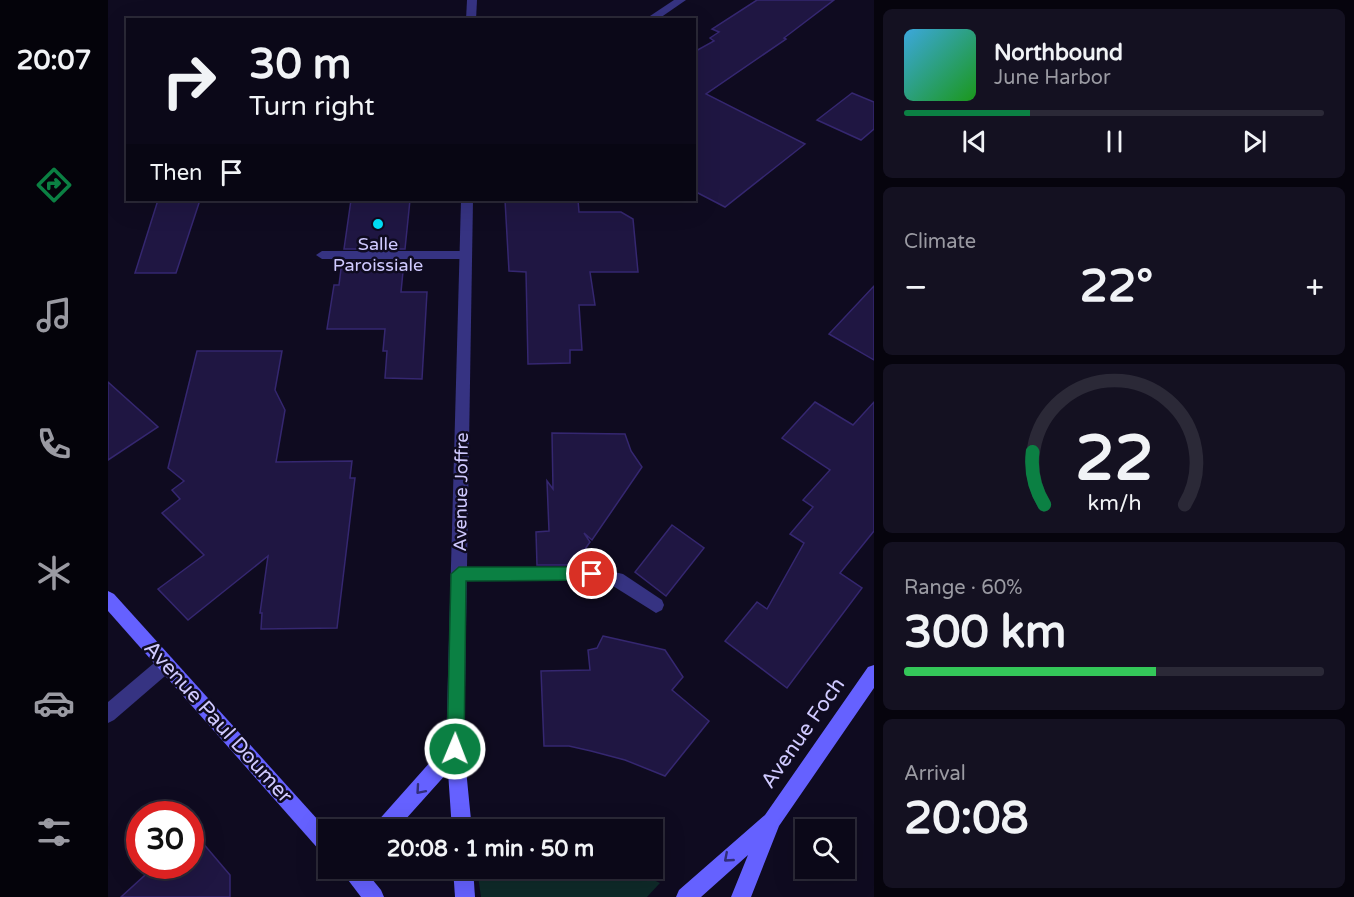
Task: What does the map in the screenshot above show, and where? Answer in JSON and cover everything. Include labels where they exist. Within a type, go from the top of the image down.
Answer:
[{"type":"street","points":[[471,18],[472,0]]},
{"type":"street","points":[[653,18],[681,0]]},
{"type":"street","name":"Avenue Joffre","points":[[455,749],[467,201]]},
{"type":"street","points":[[322,255],[466,255]]},
{"type":"street","points":[[459,574],[592,574],[617,579],[656,605]]},
{"type":"street","name":"Avenue Paul Doumer","points":[[108,599],[318,834]]},
{"type":"street","points":[[108,714],[166,664]]},
{"type":"street","name":"Avenue Foch","points":[[741,897],[772,820],[874,673]]},
{"type":"street","points":[[393,819],[455,749]]},
{"type":"street","points":[[455,749],[461,819]]},
{"type":"street","name":"Avenue Foch","points":[[686,897],[772,820]]},
{"type":"street","points":[[358,879],[374,897]]},
{"type":"street","points":[[464,879],[465,897]]},
{"type":"green space","points":[[478,879],[651,879],[660,883],[647,897],[481,897]]},
{"type":"building","points":[[757,0],[834,0],[784,38],[786,39],[706,94],[805,144],[725,207],[696,192],[696,51],[714,41],[710,38],[719,32],[712,29]]},
{"type":"building","points":[[852,93],[874,102],[874,129],[861,140],[817,120]]},
{"type":"building","points":[[158,201],[200,201],[176,273],[135,273]]},
{"type":"building","name":"Salle Paroissiale","points":[[351,201],[410,201],[405,249],[344,249]]},
{"type":"building","points":[[505,201],[578,201],[579,212],[621,212],[633,219],[638,272],[590,272],[595,305],[579,305],[582,350],[570,350],[570,363],[528,364],[526,272],[509,271]]},
{"type":"building","points":[[342,261],[404,261],[401,292],[427,292],[422,379],[385,378],[387,351],[383,351],[385,329],[327,329],[334,285],[339,285]]},
{"type":"building","points":[[874,286],[874,360],[829,334]]},
{"type":"building","points":[[197,351],[282,351],[275,390],[285,410],[276,462],[352,461],[350,478],[355,478],[337,628],[261,629],[262,613],[260,613],[268,556],[188,620],[158,589],[204,555],[162,513],[180,499],[172,490],[184,481],[168,468]]},
{"type":"building","points":[[108,382],[158,427],[108,460]]},
{"type":"building","points":[[815,402],[853,425],[874,402],[874,531],[840,573],[862,588],[787,688],[725,641],[757,602],[767,609],[804,543],[790,534],[813,507],[803,500],[830,470],[782,438]]},
{"type":"building","points":[[552,433],[625,434],[631,451],[642,467],[592,540],[584,533],[590,542],[574,565],[537,565],[536,532],[549,531],[547,481],[553,489]]},
{"type":"building","points":[[672,525],[704,548],[666,596],[635,572]]},
{"type":"building","points":[[603,636],[665,650],[683,677],[672,690],[709,721],[665,776],[625,760],[591,751],[569,746],[544,746],[541,671],[590,670],[588,650],[597,648]]},
{"type":"building","points":[[204,844],[230,875],[230,897],[121,897],[141,879],[204,879]]},
{"type":"place","name":"Salle Paroissiale","points":[[378,224]]},
{"type":"route","points":[[455,749],[459,574],[592,574]]}]
